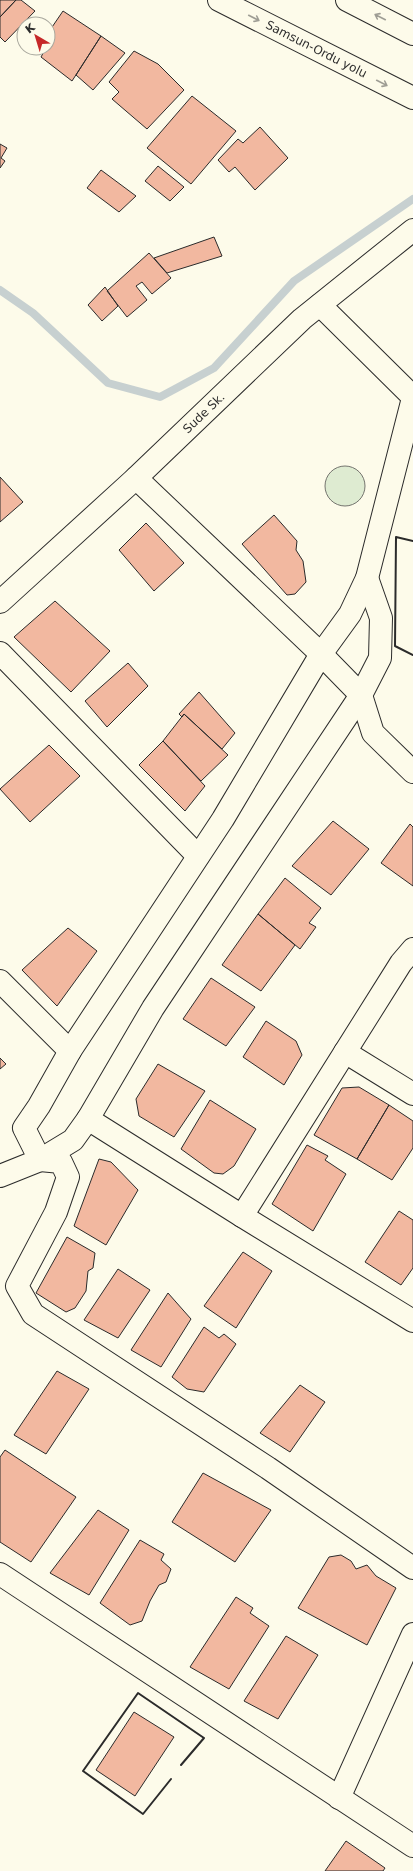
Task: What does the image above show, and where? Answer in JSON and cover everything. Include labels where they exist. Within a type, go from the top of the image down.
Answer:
[{"type":"main road","name":"Samsun-Ordu yolu","points":[[219,0],[413,98]]},
{"type":"main road","points":[[347,0],[413,34]]},
{"type":"main road","name":"Sude Sk.","points":[[0,602],[136,478],[302,319],[413,230]]},
{"type":"main road","points":[[40,1160],[24,1128],[39,1106],[70,1051],[223,818],[321,654],[350,614],[367,578],[413,397],[320,305]]},
{"type":"main road","points":[[136,478],[321,654],[361,695],[373,733],[413,772]]},
{"type":"main road","points":[[0,1176],[40,1160],[73,1140],[88,1119],[153,1008],[361,695],[380,658],[381,618],[367,578]]},
{"type":"main road","points":[[0,653],[198,856]]},
{"type":"main road","points":[[242,1216],[401,963],[413,949]]},
{"type":"main road","points":[[0,981],[70,1051]]},
{"type":"main road","points":[[345,1052],[413,1094]]},
{"type":"main road","points":[[88,1119],[413,1321]]},
{"type":"main road","points":[[40,1160],[61,1162],[68,1177],[56,1212],[17,1286],[33,1314],[268,1468],[413,1568]]},
{"type":"main road","points":[[0,1574],[413,1846]]},
{"type":"main road","points":[[339,1798],[413,1634]]},
{"type":"green space","points":[[349,466],[356,469],[362,475],[365,486],[364,494],[356,503],[349,506],[341,506],[334,503],[326,494],[325,482],[328,475],[337,467]]},
{"type":"building","points":[[0,0],[16,0],[0,17]]},
{"type":"building","points":[[16,0],[21,0],[35,11],[30,16],[16,16],[16,31],[5,42],[0,37],[0,17]]},
{"type":"building","points":[[63,11],[101,36],[72,81],[41,57],[56,56],[56,21]]},
{"type":"building","points":[[101,36],[125,53],[93,90],[76,75]]},
{"type":"building","points":[[134,51],[158,64],[184,90],[147,129],[112,99],[119,92],[109,82]]},
{"type":"building","points":[[192,96],[236,131],[191,184],[147,148]]},
{"type":"building","points":[[260,127],[288,158],[255,190],[235,167],[229,172],[218,160],[238,139],[243,143]]},
{"type":"building","points":[[0,144],[7,148],[1,158],[5,161],[0,168]]},
{"type":"building","points":[[158,166],[184,187],[170,201],[145,181]]},
{"type":"building","points":[[101,170],[136,196],[119,212],[87,188]]},
{"type":"building","points":[[214,237],[222,256],[167,273],[154,258]]},
{"type":"building","points":[[149,253],[171,278],[152,294],[142,282],[136,286],[147,300],[127,317],[107,291]]},
{"type":"building","points":[[105,287],[118,306],[102,321],[88,305]]},
{"type":"building","points":[[0,477],[23,502],[0,522]]},
{"type":"building","points":[[274,515],[297,541],[296,550],[303,561],[306,582],[295,594],[287,595],[242,544]]},
{"type":"building","points":[[146,523],[184,563],[154,591],[119,550]]},
{"type":"building","points":[[55,601],[110,651],[71,692],[14,637]]},
{"type":"building","points":[[128,663],[148,686],[107,727],[85,701]]},
{"type":"building","points":[[199,692],[235,733],[222,749],[184,714],[182,717],[179,714]]},
{"type":"building","points":[[184,714],[228,755],[201,781],[163,741]]},
{"type":"building","points":[[163,741],[205,786],[185,811],[139,765]]},
{"type":"building","points":[[49,745],[80,776],[30,822],[0,789]]},
{"type":"building","points":[[333,821],[369,849],[331,895],[292,866]]},
{"type":"building","points":[[410,824],[413,827],[413,886],[381,863]]},
{"type":"building","points":[[285,878],[321,908],[309,923],[316,927],[300,949],[258,914]]},
{"type":"building","points":[[258,914],[295,945],[261,991],[222,965]]},
{"type":"building","points":[[68,928],[97,951],[57,1006],[22,970]]},
{"type":"building","points":[[211,978],[255,1007],[226,1046],[183,1019]]},
{"type":"building","points":[[266,1021],[296,1041],[302,1055],[284,1085],[243,1057]]},
{"type":"building","points":[[0,1058],[6,1064],[0,1069]]},
{"type":"building","points":[[158,1064],[205,1091],[174,1137],[139,1116],[136,1099]]},
{"type":"building","points":[[359,1087],[389,1105],[357,1159],[314,1135],[342,1088]]},
{"type":"building","points":[[210,1100],[256,1129],[234,1166],[223,1174],[214,1173],[181,1149]]},
{"type":"building","points":[[389,1105],[413,1121],[413,1148],[392,1180],[357,1159]]},
{"type":"building","points":[[307,1145],[328,1156],[325,1160],[346,1174],[313,1231],[272,1204]]},
{"type":"building","points":[[99,1159],[111,1162],[138,1190],[106,1245],[74,1226]]},
{"type":"building","points":[[399,1211],[413,1220],[413,1268],[401,1285],[365,1262]]},
{"type":"building","points":[[67,1237],[95,1253],[93,1268],[88,1271],[86,1291],[75,1308],[66,1312],[36,1293]]},
{"type":"building","points":[[243,1252],[272,1271],[236,1328],[204,1306]]},
{"type":"building","points":[[118,1269],[150,1290],[118,1338],[84,1320]]},
{"type":"building","points":[[168,1293],[191,1319],[161,1367],[131,1350]]},
{"type":"building","points":[[204,1327],[219,1338],[224,1334],[236,1344],[204,1392],[187,1389],[172,1377]]},
{"type":"building","points":[[57,1371],[89,1389],[46,1454],[14,1435]]},
{"type":"building","points":[[300,1385],[325,1402],[290,1452],[260,1433]]},
{"type":"building","points":[[5,1450],[76,1497],[31,1562],[0,1542],[0,1457]]},
{"type":"building","points":[[203,1473],[271,1510],[235,1562],[172,1522]]},
{"type":"building","points":[[98,1510],[129,1530],[89,1595],[50,1573]]},
{"type":"building","points":[[140,1540],[164,1554],[161,1560],[171,1569],[166,1582],[159,1585],[150,1601],[142,1621],[130,1625],[100,1603]]},
{"type":"building","points":[[341,1555],[351,1561],[356,1569],[367,1565],[376,1576],[396,1588],[367,1645],[298,1608],[329,1557]]},
{"type":"building","points":[[236,1597],[253,1608],[250,1613],[269,1626],[229,1689],[190,1667]]},
{"type":"building","points":[[286,1636],[318,1655],[278,1719],[244,1701]]},
{"type":"building","points":[[134,1712],[174,1737],[135,1796],[96,1770]]},
{"type":"building","points":[[346,1841],[385,1868],[383,1871],[325,1871]]},
{"type":"waterway","points":[[0,290],[33,313],[108,383],[160,397],[214,368],[294,281],[413,199]]},
{"type":"wall","points":[[413,541],[396,537],[395,646],[413,655]]},
{"type":"wall","points":[[171,1779],[143,1814],[83,1771],[138,1693],[204,1738],[181,1765]]}]
